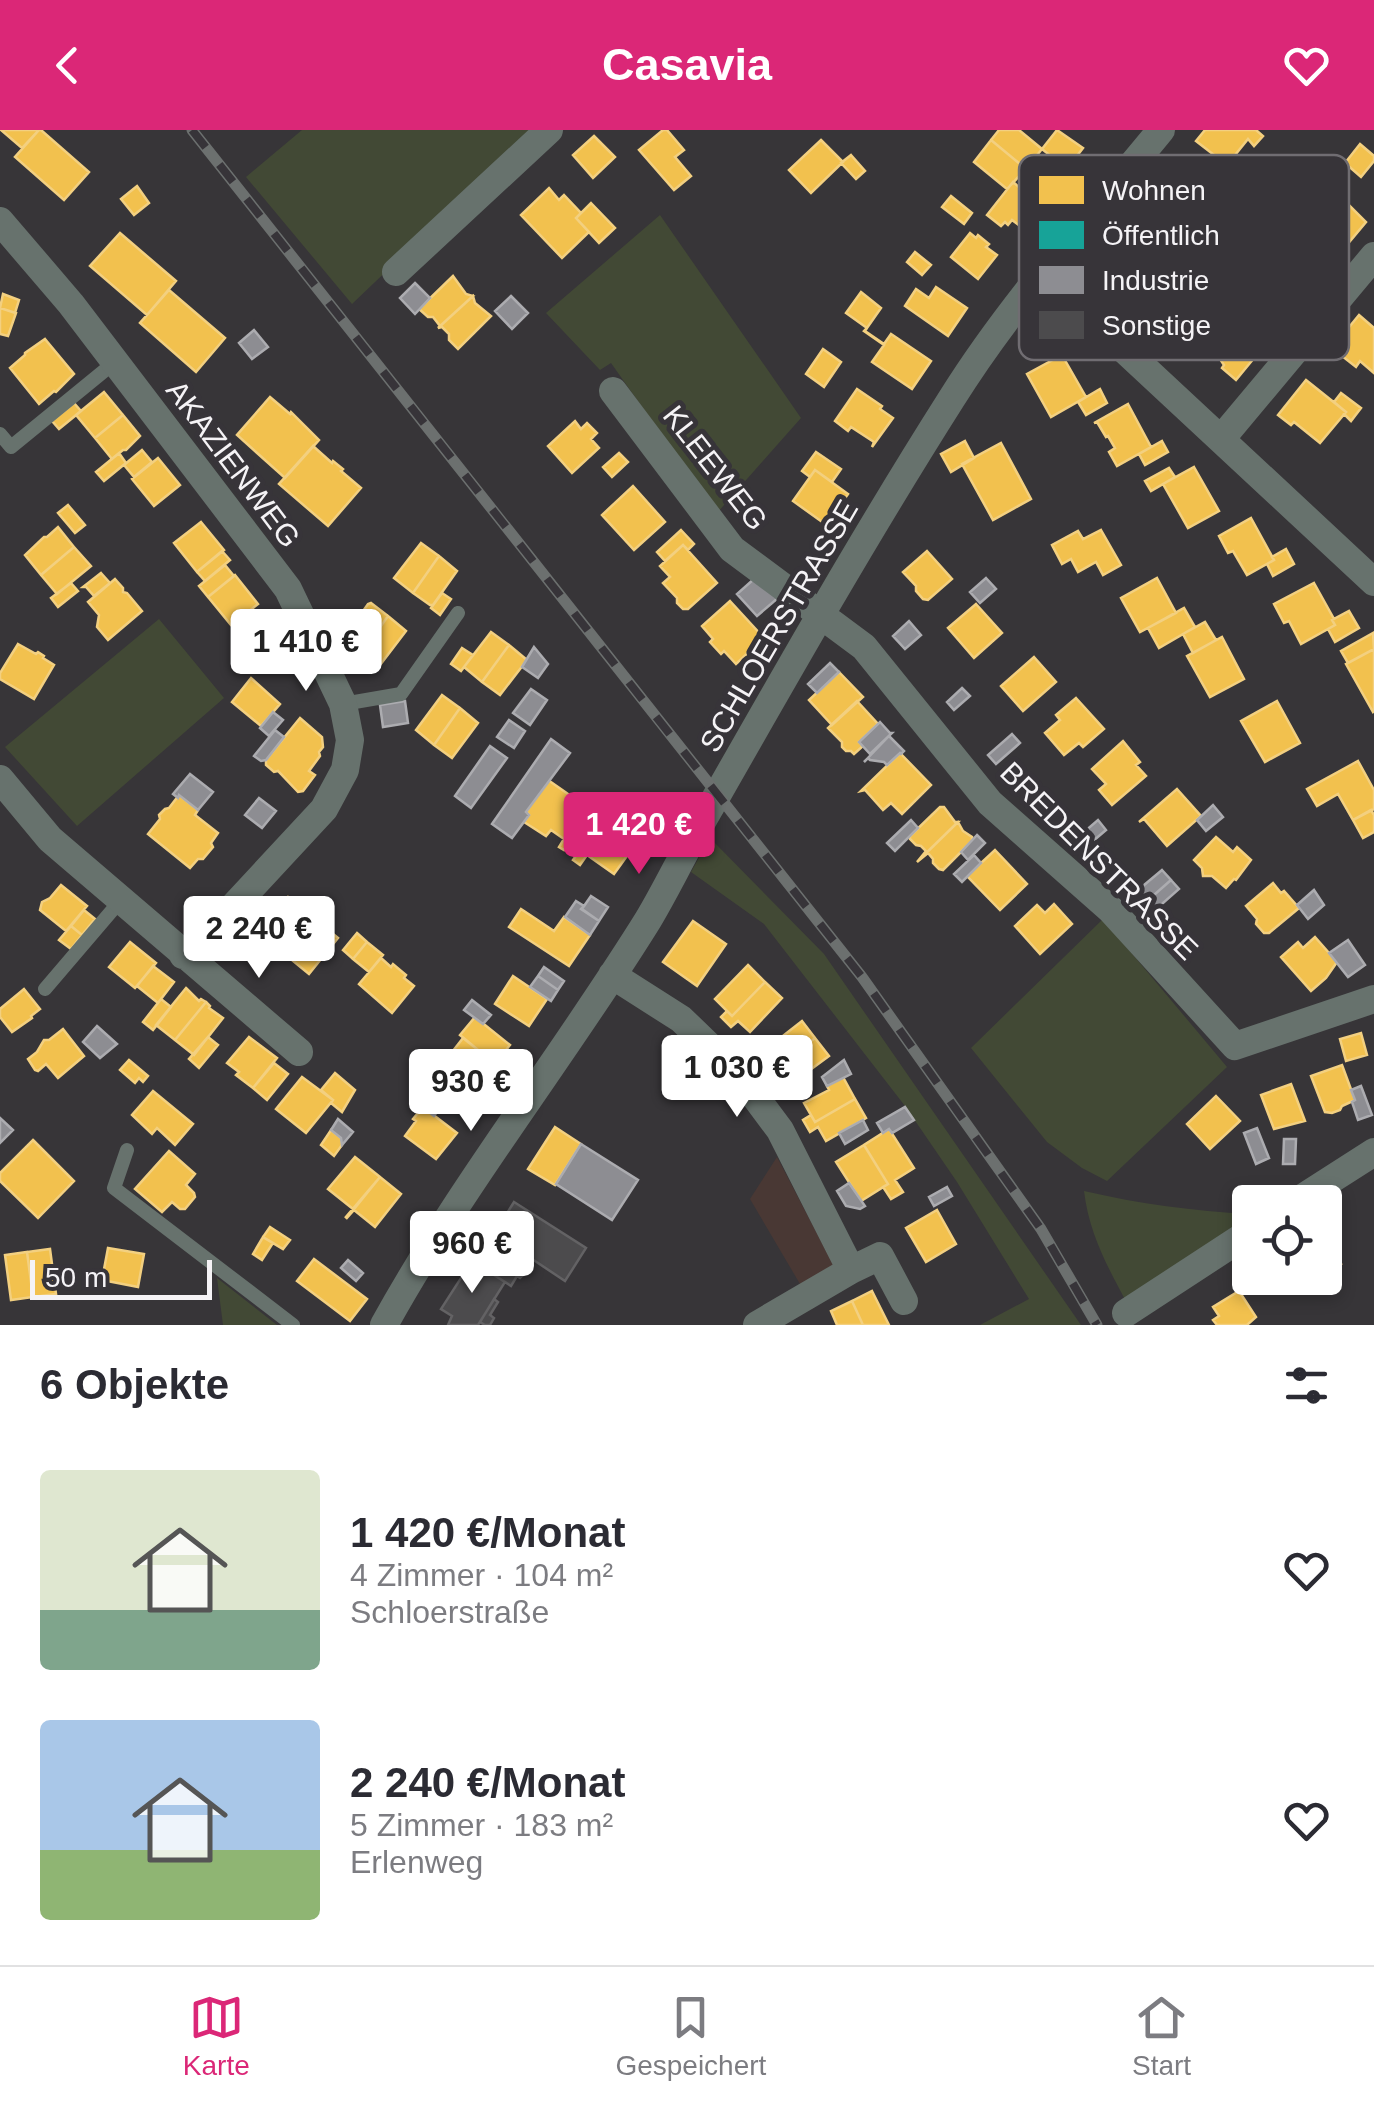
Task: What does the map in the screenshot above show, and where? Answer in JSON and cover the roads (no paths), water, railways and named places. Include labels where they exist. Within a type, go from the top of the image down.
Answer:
[{"type":"street","points":[[396,272],[549,130]]},
{"type":"street","name":"SCHLOERSTRASSE","points":[[1141,155],[1161,130]]},
{"type":"street","name":"AKAZIENWEG","points":[[0,222],[71,304],[288,589],[343,704],[350,740],[345,770],[324,808],[220,921],[182,955]]},
{"type":"street","points":[[1349,286],[1374,256]]},
{"type":"street","name":"SCHLOERSTRASSE","points":[[384,1325],[418,1264],[650,918],[820,615],[952,397],[1019,305]]},
{"type":"street","points":[[1136,360],[1374,582]]},
{"type":"street","points":[[1221,439],[1287,360]]},
{"type":"street","name":"KLEEWEG","points":[[613,392],[732,549],[820,615]]},
{"type":"street","name":"BREDENSTRASSE","points":[[820,615],[864,647],[990,803],[1111,910],[1235,1046],[1374,999]]},
{"type":"street","points":[[0,779],[50,839],[299,1052]]},
{"type":"street","points":[[612,975],[681,1019],[740,1075],[780,1130],[851,1270]]},
{"type":"street","points":[[1323,1185],[1374,1152]]},
{"type":"street","points":[[1126,1313],[1232,1244]]},
{"type":"street","points":[[757,1325],[880,1256],[904,1301]]},
{"type":"lane","points":[[0,434],[11,447],[115,362]]},
{"type":"lane","points":[[343,704],[401,694],[458,613]]},
{"type":"lane","points":[[45,989],[121,900]]},
{"type":"lane","points":[[127,1150],[114,1188],[293,1325]]},
{"type":"railway","points":[[192,130],[862,977],[1041,1229],[1097,1325]]}]
